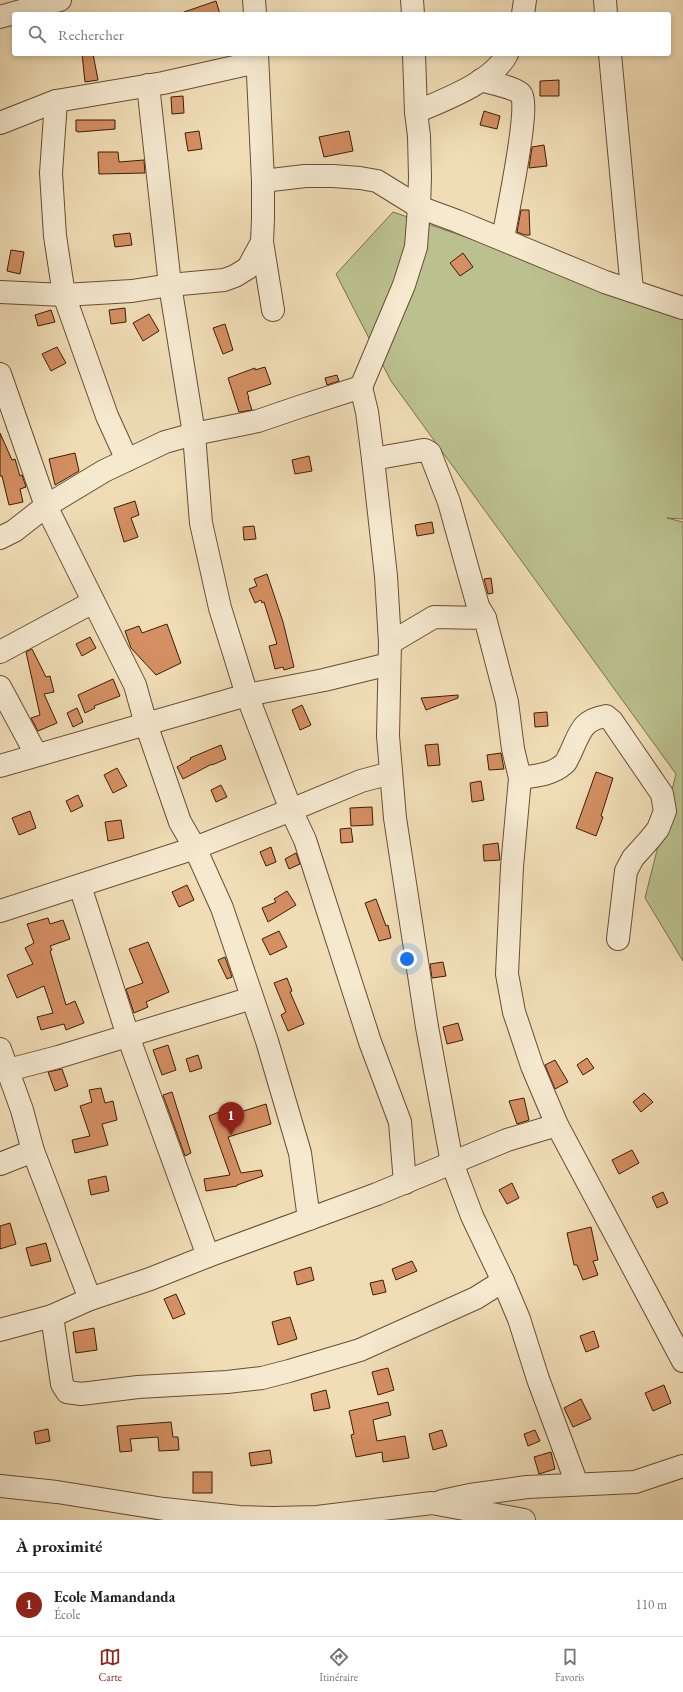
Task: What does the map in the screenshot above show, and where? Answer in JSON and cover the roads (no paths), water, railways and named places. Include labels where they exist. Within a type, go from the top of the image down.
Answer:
[{"type":"street","points":[[18,12],[60,0]]},
{"type":"street","points":[[254,0],[255,12]]},
{"type":"street","points":[[412,0],[413,12]]},
{"type":"street","points":[[522,12],[525,0]]},
{"type":"street","points":[[605,0],[606,12]]},
{"type":"street","points":[[0,17],[12,14]]},
{"type":"street","points":[[414,56],[416,112],[419,136],[419,207],[416,247],[410,268],[361,387],[367,412],[386,568],[390,643],[388,736],[396,818],[426,1019],[452,1163],[472,1216],[503,1281],[519,1319],[538,1379],[578,1484]]},
{"type":"street","points":[[416,112],[461,92],[500,65],[506,56]]},
{"type":"street","points":[[610,56],[632,290]]},
{"type":"street","points":[[0,123],[56,101],[148,85],[257,58],[263,181],[262,242],[273,310]]},
{"type":"street","points":[[480,80],[513,90],[521,94],[524,100],[523,124],[502,239]]},
{"type":"street","points":[[148,85],[170,285],[194,434],[201,524],[220,608],[247,695],[305,840],[370,1042],[400,1122],[405,1183]]},
{"type":"street","points":[[56,101],[51,173],[55,236],[64,295],[108,416],[127,460]]},
{"type":"street","points":[[263,181],[305,176],[360,178],[377,181],[419,207],[502,239],[605,282],[683,308]]},
{"type":"street","points":[[0,292],[64,295],[132,291],[170,285],[224,280],[235,276],[248,268],[262,242]]},
{"type":"street","points":[[0,374],[46,506],[135,685],[146,724],[180,822],[195,848],[222,908],[267,1041],[300,1153],[309,1219]]},
{"type":"street","points":[[0,538],[14,531],[46,506],[104,471],[165,442],[194,434],[258,421],[299,406],[361,387]]},
{"type":"street","points":[[373,459],[425,450],[430,453],[449,502],[478,606],[485,618],[507,702],[513,749],[520,778],[512,867],[507,974],[514,1012],[532,1066],[557,1125],[683,1360]]},
{"type":"street","points":[[0,652],[93,602]]},
{"type":"street","points":[[390,643],[434,618],[485,618]]},
{"type":"street","points":[[0,766],[36,754],[247,695],[324,680],[389,664]]},
{"type":"street","points":[[0,688],[36,754]]},
{"type":"street","points":[[520,778],[552,772],[564,764],[581,729],[588,722],[596,718],[606,716],[612,720],[662,794],[665,811],[662,820],[650,839],[633,858],[626,871],[618,939]]},
{"type":"street","points":[[0,911],[195,848],[361,781],[391,773]]},
{"type":"street","points":[[80,886],[128,1036],[208,1256]]},
{"type":"street","points":[[8,1070],[128,1036],[252,998]]},
{"type":"street","points":[[0,1049],[22,1110],[33,1151],[90,1299]]},
{"type":"street","points":[[0,1330],[52,1316],[90,1299],[150,1279],[405,1183],[507,1140],[557,1125]]},
{"type":"street","points":[[0,1164],[33,1151]]},
{"type":"street","points":[[52,1316],[62,1384],[67,1392],[81,1394],[138,1387],[227,1382],[262,1378],[289,1371],[360,1350],[476,1298],[503,1281]]},
{"type":"street","points":[[0,1486],[57,1492],[164,1509],[239,1517],[317,1517],[432,1503],[470,1494],[527,1487],[635,1482],[683,1466]]},
{"type":"street","points":[[432,1503],[524,1520]]},
{"type":"place","name":"Ecole Mamandanda","points":[[231,1135]]}]
